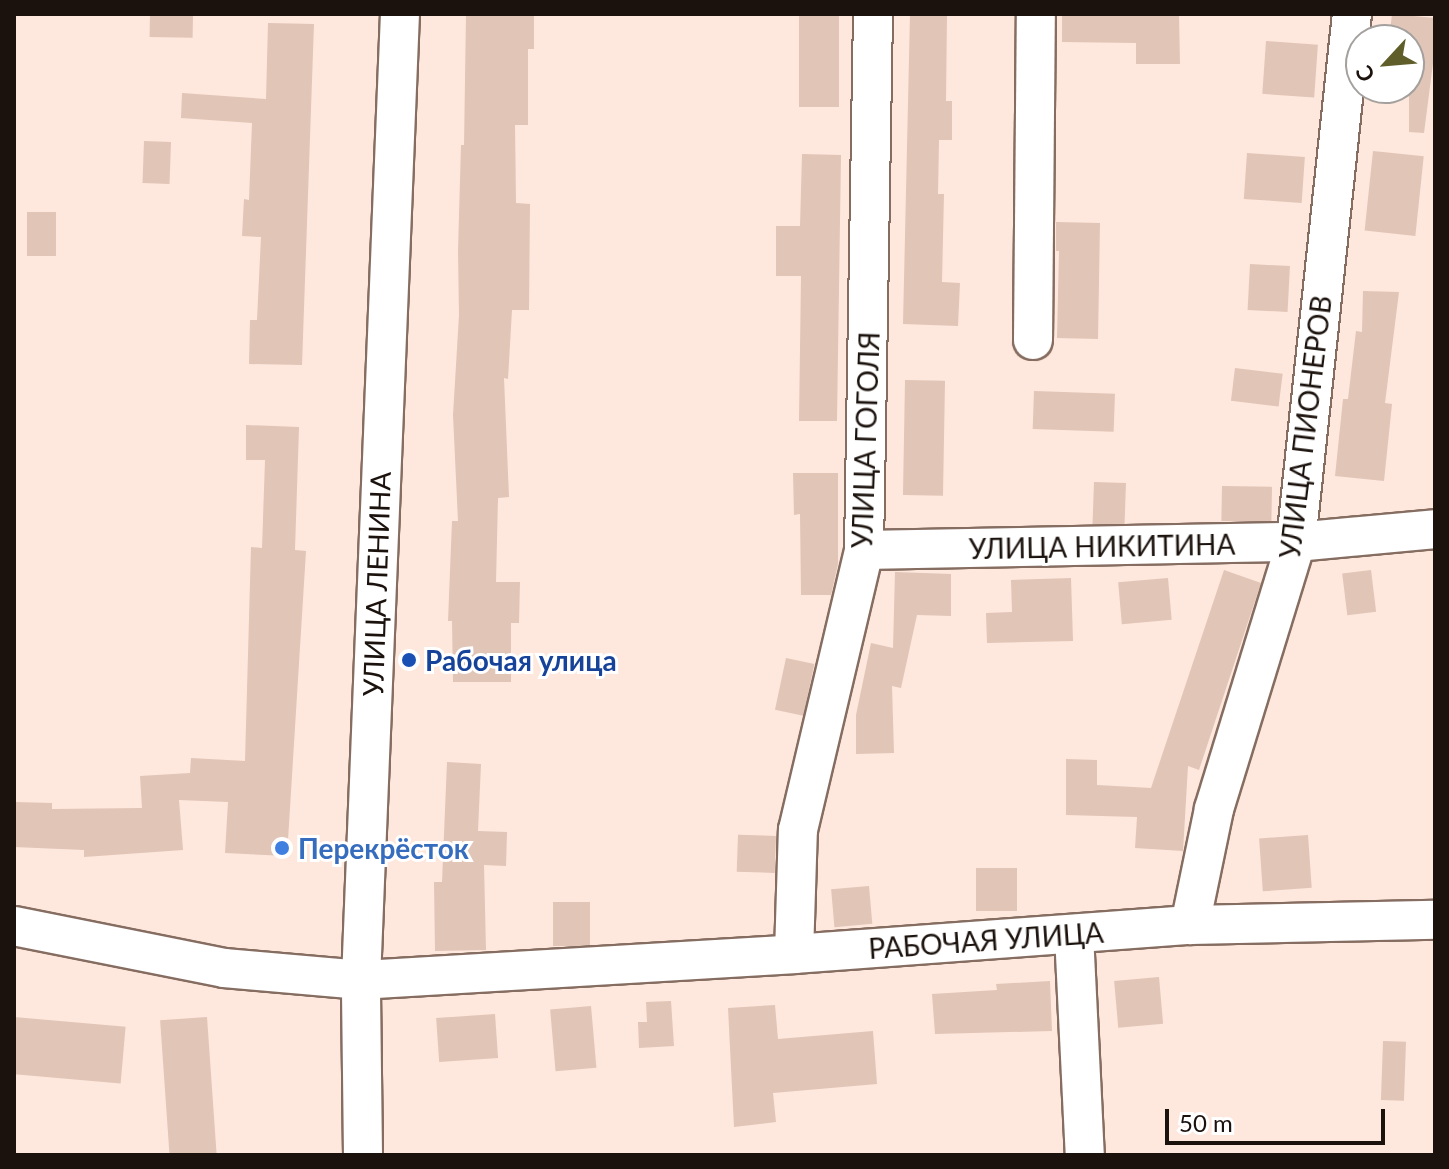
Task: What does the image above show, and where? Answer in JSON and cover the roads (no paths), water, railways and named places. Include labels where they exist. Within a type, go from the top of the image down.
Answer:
[{"type":"street","name":"УЛИЦА ЛЕНИНА","points":[[363,1155],[361,980],[400,14]]},
{"type":"street","name":"УЛИЦА ГОГОЛЯ","points":[[794,954],[798,830],[864,550],[873,14]]},
{"type":"street","points":[[1033,340],[1036,14]]},
{"type":"street","name":"УЛИЦА ПИОНЕРОВ","points":[[1190,925],[1214,809],[1296,542],[1352,14]]},
{"type":"street","name":"УЛИЦА НИКИТИНА","points":[[864,550],[1296,542],[1435,529]]},
{"type":"street","name":"РАБОЧАЯ УЛИЦА","points":[[14,926],[224,968],[361,980],[794,954],[1190,925],[1435,920]]},
{"type":"street","points":[[1074,934],[1085,1155]]},
{"type":"place","name":"Рабочая улица","points":[[409,660]]},
{"type":"place","name":"Перекрёсток","points":[[282,848]]}]
